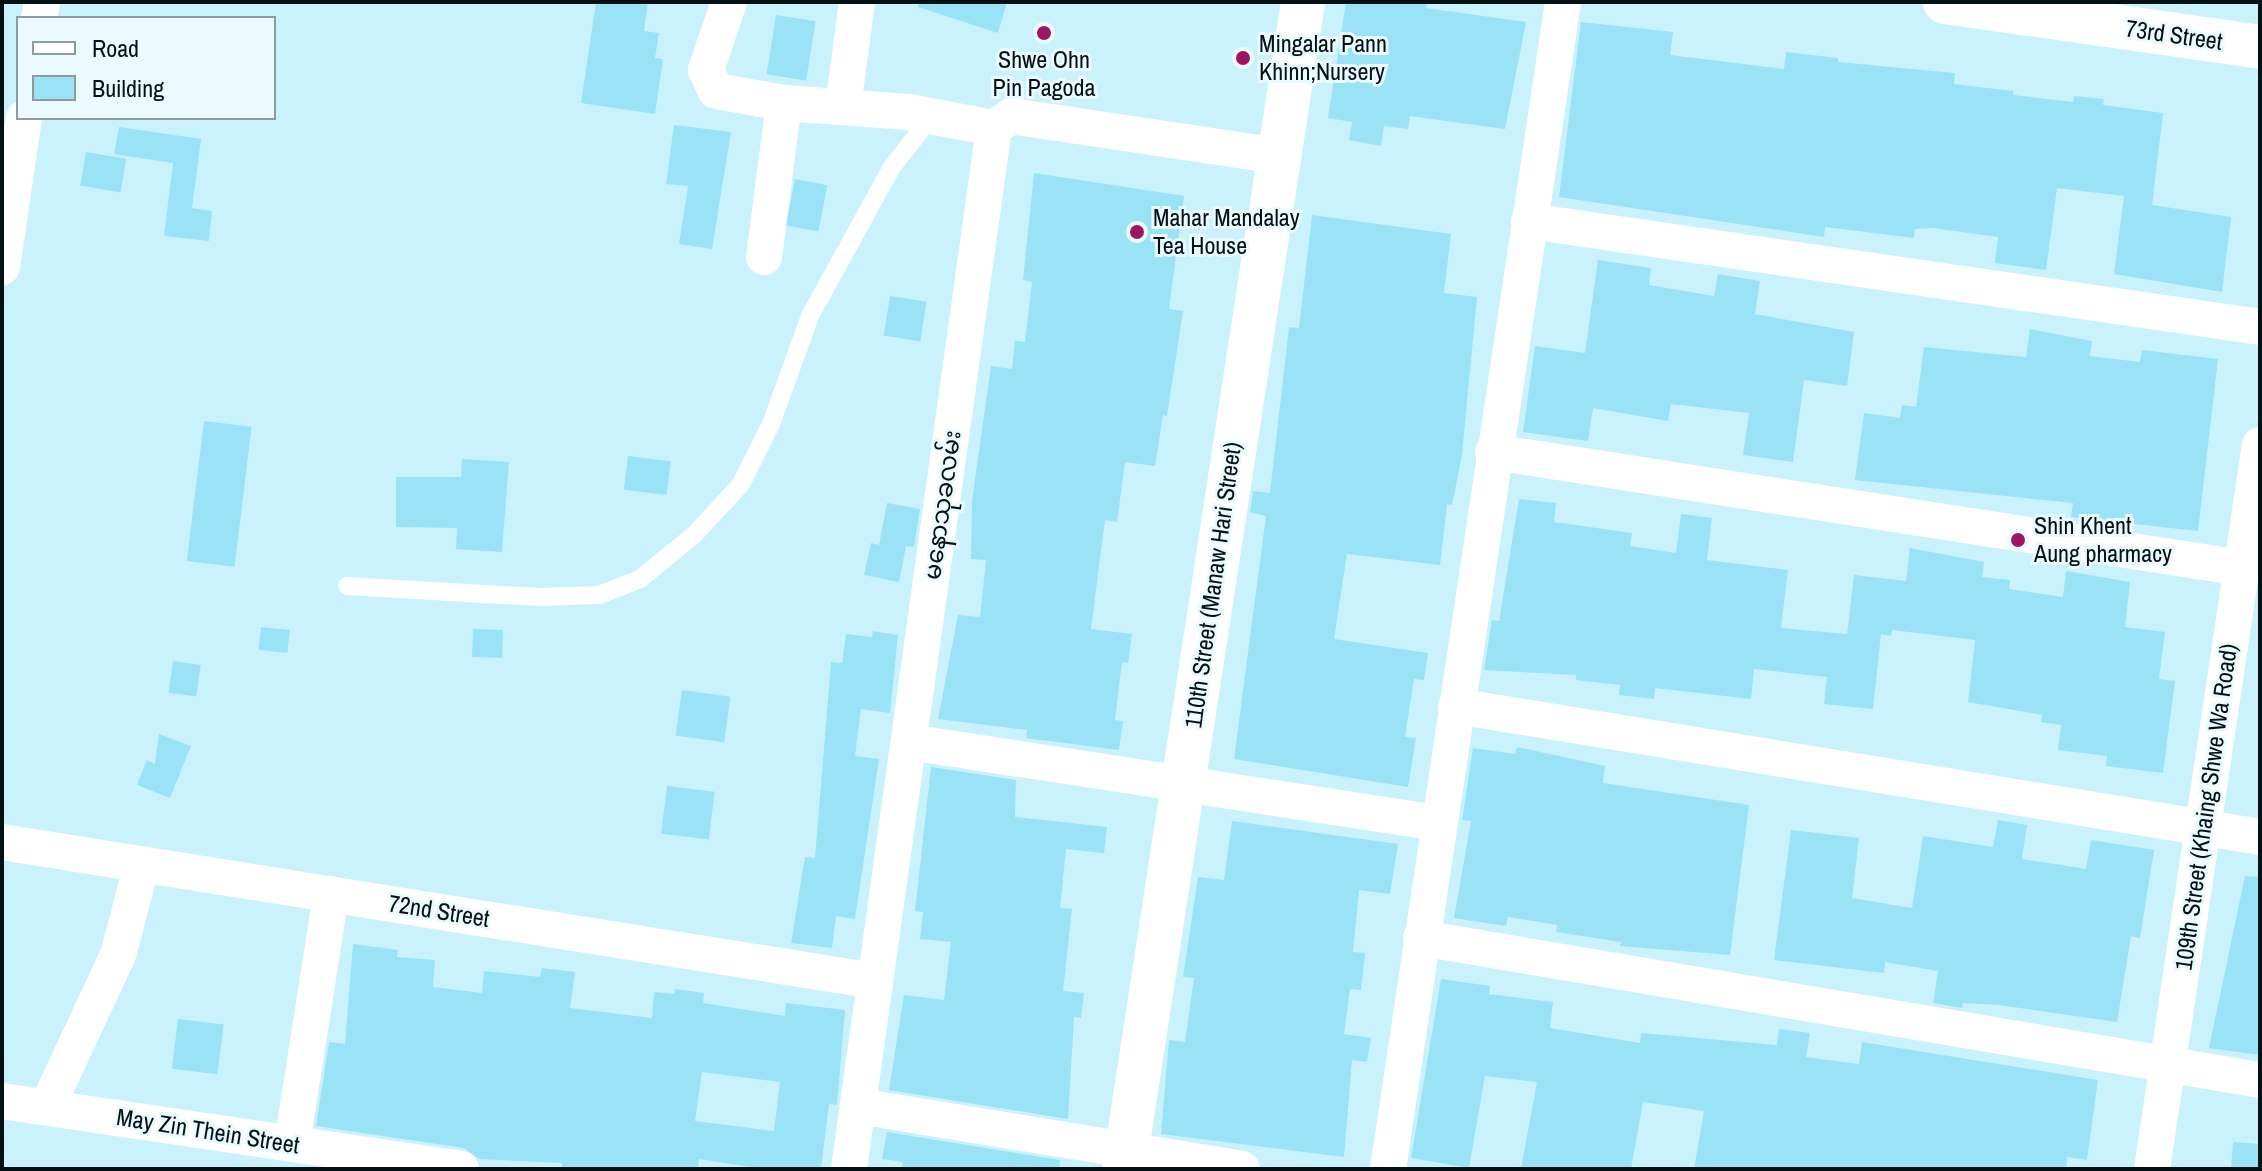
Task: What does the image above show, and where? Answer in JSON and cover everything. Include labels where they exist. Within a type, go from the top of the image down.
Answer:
[{"type":"main road","name":"110th Street (Manaw Hari Street)","points":[[1125,1160],[1303,2]]},
{"type":"main road","name":"73rd Street","points":[[1945,2],[2260,47]]},
{"type":"street","points":[[729,2],[706,70],[716,91],[784,103],[932,116],[994,128],[1011,116],[1278,156]]},
{"type":"street","points":[[843,107],[857,2]]},
{"type":"street","points":[[1398,1167],[1421,938],[1563,2]]},
{"type":"street","points":[[764,257],[784,103]]},
{"type":"street","points":[[2,267],[24,120]]},
{"type":"street","name":"မနောသုခလမ်း","points":[[849,1169],[994,128]]},
{"type":"street","points":[[1529,221],[2260,327]]},
{"type":"street","name":"109th Street (Khaing Shwe Wa Road)","points":[[2152,1169],[2260,445]]},
{"type":"street","points":[[1493,452],[2242,568]]},
{"type":"street","points":[[1456,706],[2260,837]]},
{"type":"street","points":[[909,742],[1438,823]]},
{"type":"street","name":"72nd Street","points":[[2,842],[875,981]]},
{"type":"street","points":[[47,1107],[118,955],[142,864]]},
{"type":"street","points":[[292,1144],[331,894]]},
{"type":"street","points":[[1421,938],[2260,1080]]},
{"type":"street","name":"May Zin Thein Street","points":[[2,1101],[461,1169]]},
{"type":"street","points":[[858,1106],[1125,1160],[1242,1169]]},
{"type":"lane","points":[[347,586],[540,597],[599,595],[640,579],[694,535],[741,484],[771,424],[810,316],[892,167],[932,116]]},
{"type":"building","points":[[596,2],[648,2],[644,31],[659,33],[655,58],[663,59],[655,114],[581,103]]},
{"type":"building","points":[[919,2],[1007,2],[998,33],[918,7]]},
{"type":"building","points":[[1346,2],[1427,2],[1426,8],[1526,22],[1505,129],[1410,116],[1408,129],[1384,126],[1381,146],[1349,140],[1352,122],[1328,118]]},
{"type":"building","points":[[776,15],[816,21],[806,81],[767,74]]},
{"type":"building","points":[[1581,22],[1673,32],[1670,55],[1784,69],[1786,52],[1838,58],[1838,62],[1955,73],[1954,84],[2013,91],[2013,95],[2073,102],[2074,96],[2104,99],[2103,105],[2163,113],[2152,205],[2231,217],[2222,292],[2114,274],[2124,196],[2057,188],[2046,270],[1995,263],[1998,237],[1933,228],[1915,229],[1914,238],[1825,227],[1824,237],[1559,197]]},
{"type":"building","points":[[674,125],[731,132],[712,249],[679,244],[688,186],[666,184]]},
{"type":"building","points":[[119,127],[201,139],[192,208],[212,211],[209,241],[164,236],[173,163],[114,154]]},
{"type":"building","points":[[86,152],[126,159],[120,193],[80,185]]},
{"type":"building","points":[[1034,173],[1184,196],[1169,309],[1183,311],[1167,416],[1163,415],[1155,466],[1125,462],[1117,522],[1105,520],[1091,629],[1132,634],[1128,663],[1122,662],[1115,720],[1123,721],[1119,750],[1026,738],[1027,730],[938,719],[958,615],[980,617],[986,560],[971,559],[972,501],[991,366],[1012,369],[1015,341],[1025,342],[1032,282],[1023,280]]},
{"type":"building","points":[[795,179],[827,185],[818,231],[786,225]]},
{"type":"building","points":[[1312,215],[1451,234],[1444,293],[1477,297],[1462,455],[1452,505],[1447,504],[1440,565],[1347,554],[1334,639],[1428,653],[1424,680],[1414,679],[1405,737],[1416,738],[1408,787],[1234,759],[1266,516],[1250,512],[1253,491],[1270,493],[1289,327],[1299,328]]},
{"type":"building","points":[[1598,260],[1651,268],[1649,285],[1714,296],[1718,274],[1760,281],[1755,314],[1854,332],[1847,386],[1804,380],[1793,462],[1743,455],[1749,413],[1671,404],[1668,421],[1593,408],[1588,441],[1523,432],[1535,346],[1585,353]]},
{"type":"building","points":[[890,296],[927,302],[920,341],[884,336]]},
{"type":"building","points":[[2030,329],[2092,341],[2090,356],[2140,362],[2142,350],[2218,359],[2198,531],[2071,517],[2073,503],[1855,480],[1864,413],[1900,418],[1902,405],[1916,407],[1924,347],[2026,357]]},
{"type":"building","points":[[204,421],[252,427],[234,567],[187,561]]},
{"type":"building","points":[[628,456],[671,461],[667,495],[624,490]]},
{"type":"building","points":[[462,459],[509,462],[502,552],[456,549],[457,528],[396,527],[396,477],[461,477]]},
{"type":"building","points":[[1519,499],[1556,503],[1554,522],[1632,533],[1630,546],[1676,553],[1681,514],[1712,518],[1707,560],[1788,570],[1781,628],[1847,634],[1854,575],[1906,581],[1910,548],[1984,562],[1982,577],[2010,580],[2009,589],[2063,597],[2066,571],[2130,582],[2125,627],[2165,632],[2159,679],[2175,681],[2163,773],[2106,766],[2107,756],[2058,750],[2061,725],[2041,722],[2042,715],[1968,702],[1975,640],[1892,630],[1891,636],[1881,634],[1873,709],[1824,704],[1827,677],[1754,669],[1751,699],[1655,688],[1654,699],[1619,695],[1620,685],[1576,680],[1576,675],[1484,670],[1492,620],[1499,621]]},
{"type":"building","points":[[887,503],[920,509],[914,547],[906,546],[899,582],[864,575],[871,543],[879,545]]},
{"type":"building","points":[[261,627],[290,630],[287,653],[259,650]]},
{"type":"building","points":[[473,629],[503,630],[502,658],[472,657]]},
{"type":"building","points":[[873,631],[898,635],[890,713],[861,709],[855,756],[879,759],[855,919],[836,916],[832,948],[791,943],[805,857],[815,858],[831,662],[842,663],[846,634],[872,637]]},
{"type":"building","points":[[173,661],[201,665],[196,697],[169,693]]},
{"type":"building","points":[[682,690],[731,697],[724,742],[676,736]]},
{"type":"building","points":[[159,734],[191,746],[170,798],[137,785],[147,760],[155,764]]},
{"type":"building","points":[[1517,747],[1605,766],[1603,783],[1749,805],[1730,955],[1620,946],[1621,942],[1556,932],[1557,925],[1508,917],[1506,926],[1454,918],[1471,821],[1462,820],[1473,748],[1515,754]]},
{"type":"building","points":[[931,767],[1016,780],[1015,817],[1107,827],[1104,853],[1066,849],[1060,908],[1072,909],[1063,991],[1084,993],[1081,1018],[1074,1017],[1068,1119],[889,1090],[904,995],[944,1000],[951,942],[920,939],[923,912],[915,911]]},
{"type":"building","points":[[667,786],[715,792],[709,839],[661,834]]},
{"type":"building","points":[[1998,820],[2027,825],[2022,859],[2086,869],[2091,840],[2154,850],[2140,938],[2131,936],[2117,1022],[1999,1005],[1963,1003],[1962,1008],[1933,1003],[1938,971],[1885,962],[1884,973],[1774,960],[1791,830],[1859,838],[1852,898],[1912,908],[1923,836],[1993,847]]},
{"type":"building","points":[[1232,821],[1398,844],[1390,894],[1359,890],[1353,952],[1365,953],[1361,990],[1350,989],[1344,1034],[1371,1038],[1367,1062],[1352,1060],[1344,1157],[1161,1134],[1169,1040],[1185,1042],[1194,978],[1183,977],[1198,877],[1224,880]]},
{"type":"building","points":[[2245,876],[2260,877],[2260,1055],[2209,1048]]},
{"type":"building","points":[[353,944],[398,950],[397,957],[435,960],[433,987],[482,993],[484,971],[540,977],[542,968],[575,972],[570,1008],[652,1018],[654,992],[675,994],[675,989],[704,993],[703,1003],[785,1016],[786,1003],[845,1010],[837,1105],[829,1104],[821,1169],[763,1169],[699,1159],[698,1169],[562,1169],[562,1163],[479,1159],[464,1148],[316,1126],[329,1042],[345,1044]],"holes":[[[702,1072],[780,1082],[774,1131],[695,1121]]]},
{"type":"building","points":[[1441,979],[1490,986],[1489,994],[1553,1002],[1550,1028],[1640,1043],[1641,1033],[1777,1045],[1779,1029],[1810,1033],[1806,1057],[1859,1064],[1862,1042],[2098,1080],[2087,1160],[2067,1157],[2066,1169],[1694,1169],[1704,1111],[1643,1102],[1631,1169],[1521,1169],[1537,1082],[1485,1076],[1469,1168],[1411,1158]]},
{"type":"building","points":[[178,1019],[224,1025],[218,1074],[172,1069]]},
{"type":"building","points":[[887,1132],[1060,1160],[1059,1169],[901,1169],[903,1162],[882,1159]]},
{"type":"building","points":[[2233,1142],[2260,1144],[2258,1169],[2231,1169]]},
{"type":"place","name":"Shwe Ohn Pin Pagoda","points":[[1044,33]]},
{"type":"place","name":"Mingalar Pann Khinn;Nursery","points":[[1243,58]]},
{"type":"place","name":"Mahar Mandalay Tea House","points":[[1137,232]]},
{"type":"place","name":"Shin Khent Aung pharmacy","points":[[2018,540]]}]
